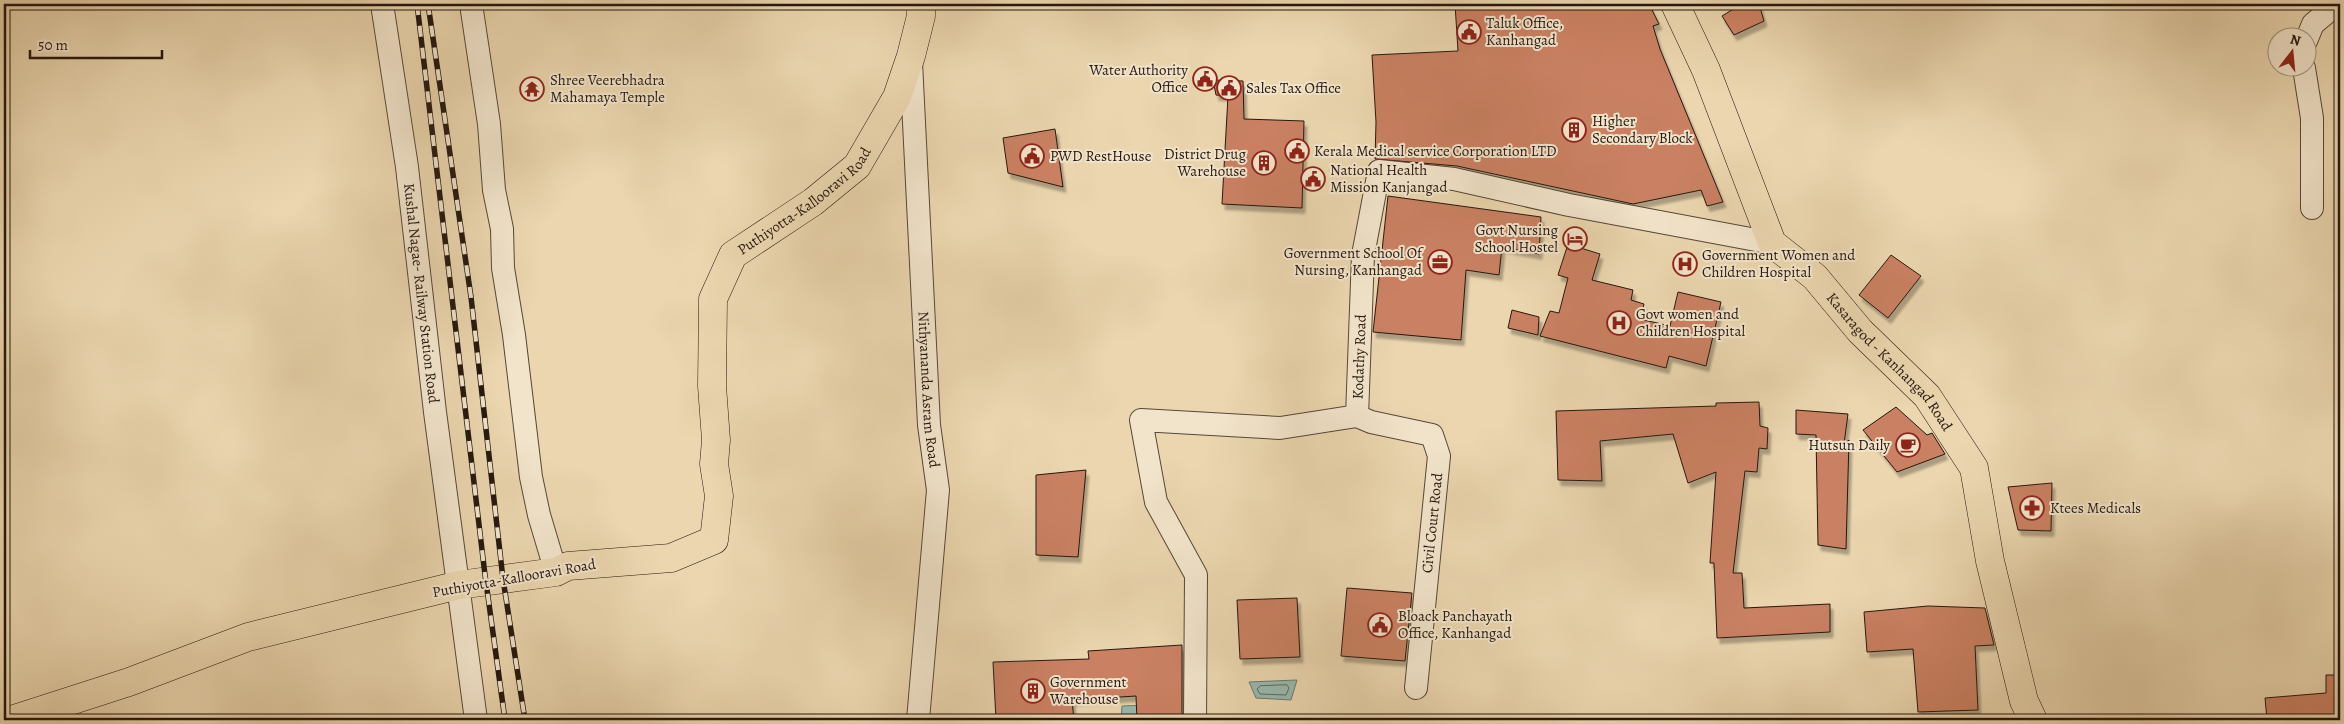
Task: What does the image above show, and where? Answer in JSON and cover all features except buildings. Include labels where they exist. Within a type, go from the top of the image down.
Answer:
[{"type":"main road","name":"Puthiyotta-Kallooravi Road","points":[[11,720],[129,682],[248,637],[459,585],[556,572],[568,566],[670,558],[714,540],[719,496],[714,464],[716,440],[712,386],[713,299],[733,255],[813,202],[857,166],[897,96],[911,56],[921,16],[921,4]]},
{"type":"main road","points":[[1676,4],[1706,70],[1772,243]]},
{"type":"main road","name":"Kasaragod - Kanhangad Road","points":[[1772,243],[1815,277],[1860,331],[1927,396],[1974,468],[1990,561],[2024,701],[2032,720]]},
{"type":"street","name":"Kushal Nagae- Railway Station Road","points":[[382,4],[407,167],[434,412],[476,720]]},
{"type":"street","points":[[471,4],[490,124],[494,190],[502,229],[503,268],[514,335],[531,477],[539,515],[556,572]]},
{"type":"street","points":[[2311,28],[2313,24],[2337,4]]},
{"type":"street","name":"Nithyananda Asram Road","points":[[911,56],[930,425],[938,490],[918,720]]},
{"type":"street","points":[[2306,78],[2312,118],[2312,208]]},
{"type":"street","name":"Kodathy Road","points":[[1195,720],[1196,575],[1156,502],[1141,420],[1280,428],[1357,416],[1363,256],[1379,171],[1454,179],[1569,205],[1772,243]]},
{"type":"street","name":"Civil Court Road","points":[[1357,416],[1371,422],[1432,435],[1439,456],[1416,688]]},
{"type":"water","points":[[1297,680],[1291,700],[1256,698],[1249,682]]},
{"type":"water","points":[[1172,704],[1173,720],[1121,720],[1122,706]]},
{"type":"railway","points":[[417,4],[485,575],[505,720]]},
{"type":"railway","points":[[428,4],[471,297],[503,579],[525,720]]},
{"type":"place","name":"Taluk Office, Kanhangad","points":[[1469,32]]},
{"type":"place","name":"Water Authority Office","points":[[1205,79]]},
{"type":"place","name":"Sales Tax Office","points":[[1229,88]]},
{"type":"place","name":"Shree Veerebhadra Mahamaya Temple","points":[[532,89]]},
{"type":"place","name":"Higher Secondary Block","points":[[1574,130]]},
{"type":"place","name":"Kerala Medical service Corporation LTD","points":[[1297,151]]},
{"type":"place","name":"PWD RestHouse","points":[[1032,156]]},
{"type":"place","name":"District Drug Warehouse","points":[[1264,163]]},
{"type":"place","name":"National Health Mission Kanjangad","points":[[1313,179]]},
{"type":"place","name":"Govt Nursing School Hostel","points":[[1575,239]]},
{"type":"place","name":"Government School Of Nursing, Kanhangad","points":[[1440,262]]},
{"type":"place","name":"Government Women and Children Hospital","points":[[1685,264]]},
{"type":"place","name":"Govt women and Children Hospital","points":[[1619,323]]},
{"type":"place","name":"Hutsun Daily","points":[[1908,445]]},
{"type":"place","name":"Ktees Medicals","points":[[2032,508]]},
{"type":"place","name":"Bloack Panchayath Office, Kanhangad","points":[[1380,625]]},
{"type":"place","name":"Government Warehouse","points":[[1033,691]]}]
